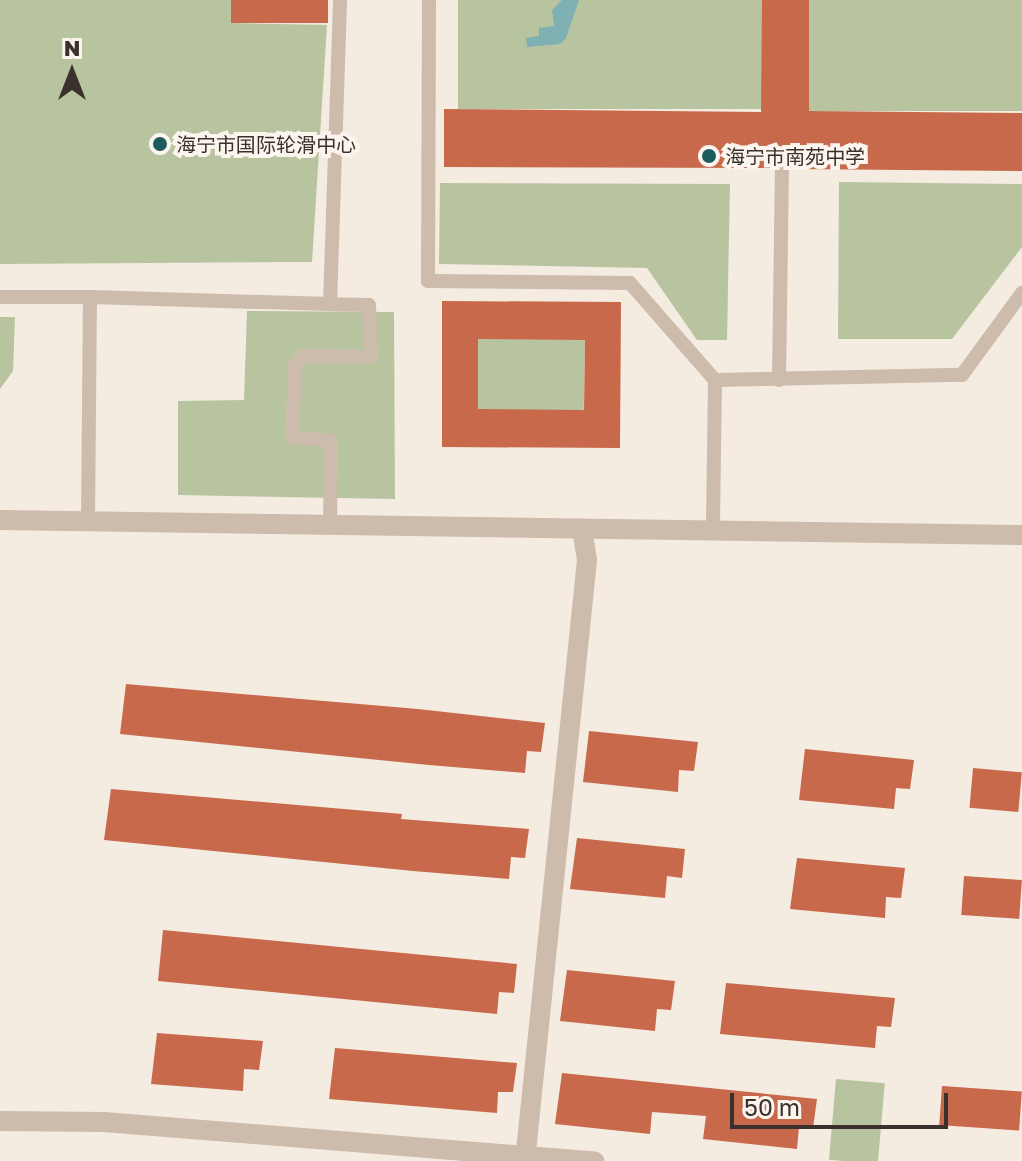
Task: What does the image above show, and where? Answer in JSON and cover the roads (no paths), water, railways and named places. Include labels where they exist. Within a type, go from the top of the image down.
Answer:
[{"type":"street","points":[[0,520],[1022,535]]},
{"type":"street","points":[[525,1158],[587,560],[582,528]]},
{"type":"street","points":[[0,1121],[104,1122],[525,1158],[594,1161]]},
{"type":"lane","points":[[330,304],[340,0]]},
{"type":"lane","points":[[429,0],[428,281],[630,283],[715,380],[713,530]]},
{"type":"lane","points":[[779,380],[782,168]]},
{"type":"lane","points":[[715,380],[962,375],[1022,293]]},
{"type":"lane","points":[[0,297],[369,305],[371,357],[303,356],[295,365],[292,437],[331,441],[330,525]]},
{"type":"lane","points":[[88,521],[90,297]]},
{"type":"water","points":[[562,0],[579,0],[566,38],[560,44],[527,47],[526,38],[539,36],[539,28],[554,26],[552,10]]},
{"type":"place","name":"海宁市国际轮滑中心","points":[[160,144]]},
{"type":"place","name":"海宁市南苑中学","points":[[709,156]]}]
